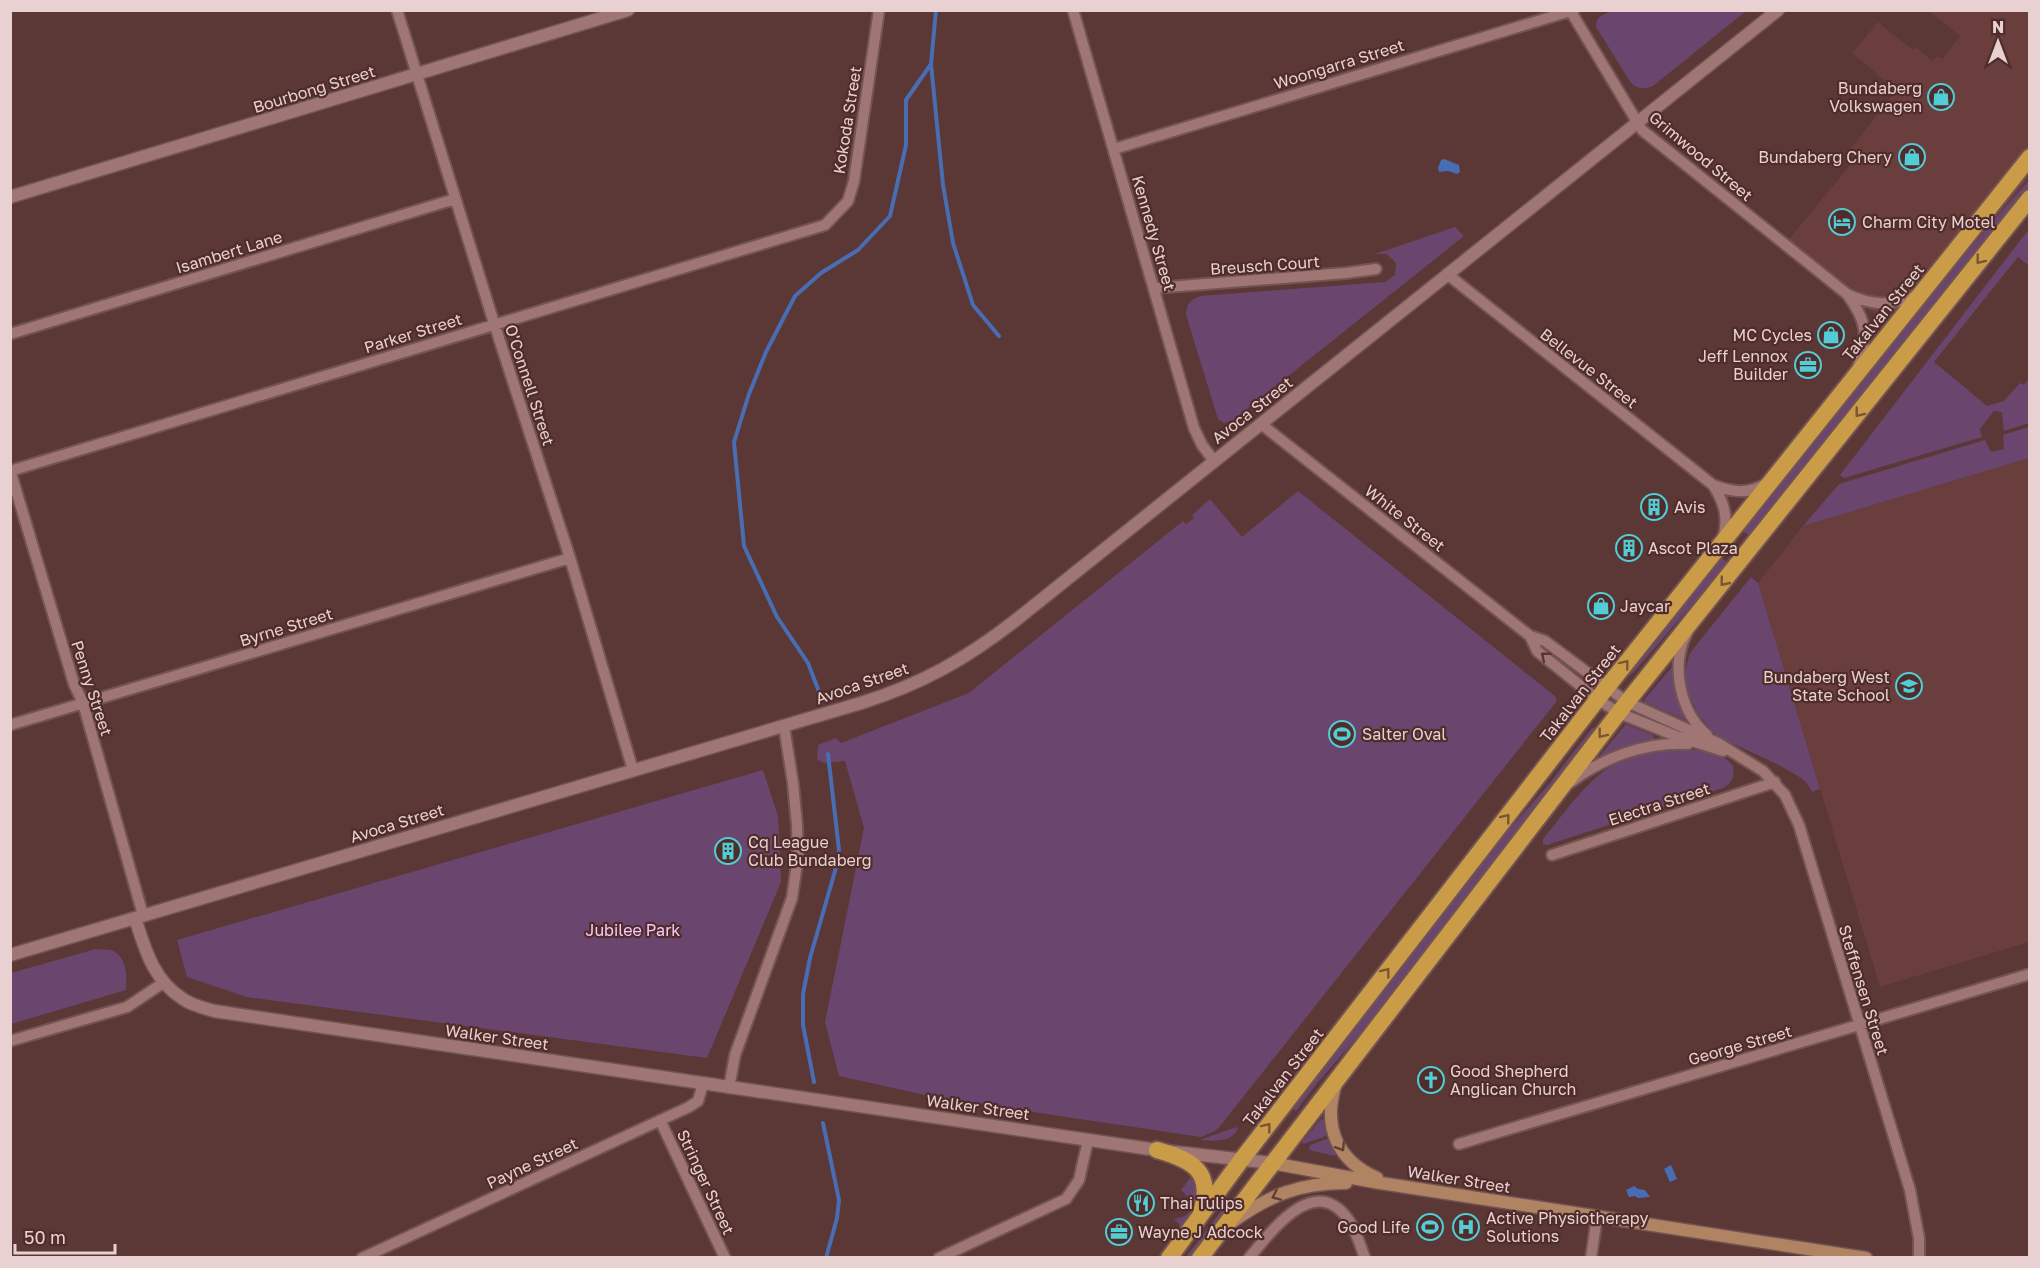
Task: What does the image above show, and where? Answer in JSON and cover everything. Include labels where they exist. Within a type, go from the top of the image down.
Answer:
[{"type":"highway","name":"Takalvan Street","points":[[1169,1257],[1602,693],[2030,157]]},
{"type":"highway","points":[[1200,1257],[1623,708],[2030,198]]},
{"type":"highway","points":[[1157,1150],[1187,1161],[1204,1178],[1205,1190],[1199,1218]]},
{"type":"main road","points":[[1342,1073],[1335,1087],[1330,1107],[1331,1127],[1342,1151],[1364,1172],[1380,1179],[1418,1189]]},
{"type":"main road","name":"Walker Street","points":[[1272,1163],[1796,1252],[1866,1257]]},
{"type":"main road","points":[[1221,1230],[1250,1209],[1295,1188],[1320,1183],[1374,1182]]},
{"type":"street","name":"O'Connell Street","points":[[397,10],[570,558],[633,770]]},
{"type":"street","name":"Bourbong Street","points":[[10,197],[628,10]]},
{"type":"street","name":"Kokoda Street","points":[[825,225],[848,201],[854,181],[879,10]]},
{"type":"street","name":"Kennedy Street","points":[[1073,10],[1194,428],[1202,445],[1214,461]]},
{"type":"street","points":[[1637,123],[1778,10]]},
{"type":"street","name":"Woongarra Street","points":[[1114,149],[1571,11]]},
{"type":"street","name":"Grimwood Street","points":[[1571,11],[1642,130],[1847,294],[1865,302],[1884,304],[1899,303],[1920,294]]},
{"type":"street","name":"Avoca Street","points":[[10,955],[893,693],[936,674],[980,648],[1637,123]]},
{"type":"street","name":"Isambert Lane","points":[[10,334],[455,199]]},
{"type":"street","points":[[2015,216],[2030,206]]},
{"type":"street","name":"Parker Street","points":[[11,471],[494,323],[825,225]]},
{"type":"street","name":"Breusch Court","points":[[1155,288],[1376,269]]},
{"type":"street","name":"Bellevue Street","points":[[1448,274],[1713,485],[1728,490],[1748,491],[1772,480]]},
{"type":"street","name":"Grimwood Street","points":[[1847,294],[1857,308],[1865,330],[1864,349],[1855,376]]},
{"type":"street","name":"White Street","points":[[1261,424],[1530,636],[1545,641],[1602,693]]},
{"type":"street","name":"Penny Street","points":[[11,471],[74,684],[83,703],[139,917]]},
{"type":"street","name":"Bellevue Street","points":[[1713,485],[1720,497],[1725,515],[1725,532],[1722,542]]},
{"type":"street","name":"Byrne Street","points":[[10,725],[570,558]]},
{"type":"street","points":[[1695,617],[1683,640],[1680,684],[1686,704],[1696,723],[1716,746]]},
{"type":"street","name":"White Street","points":[[1530,636],[1537,651],[1602,693]]},
{"type":"street","points":[[1602,693],[1623,708]]},
{"type":"street","points":[[1602,693],[1623,708]]},
{"type":"street","name":"Steffensen Street","points":[[1623,708],[1737,755],[1763,771],[1785,795],[1799,825],[1915,1209],[1919,1257]]},
{"type":"street","points":[[729,1088],[735,1055],[792,898],[798,857],[797,825],[794,783],[784,726]]},
{"type":"street","points":[[1559,791],[1592,768],[1640,748],[1672,744],[1716,746]]},
{"type":"street","name":"Electra Street","points":[[1552,855],[1775,782]]},
{"type":"street","name":"Walker Street","points":[[139,917],[151,965],[163,982],[183,1000],[214,1011],[1157,1150],[1272,1163]]},
{"type":"street","name":"George Street","points":[[1459,1144],[2030,974]]},
{"type":"street","points":[[10,1041],[127,1007],[163,982]]},
{"type":"street","name":"Payne Street","points":[[362,1257],[698,1101],[703,1084]]},
{"type":"street","name":"Stringer Street","points":[[660,1120],[725,1257]]},
{"type":"street","points":[[939,1257],[1066,1199],[1079,1180],[1088,1140]]},
{"type":"street","points":[[1249,1257],[1291,1212],[1313,1202],[1333,1206],[1347,1217],[1365,1257]]},
{"type":"street","points":[[1591,1257],[1597,1217]]},
{"type":"shaded area","points":[[1929,11],[2029,11],[2029,178],[1902,337],[1786,243],[1855,159],[1848,152],[1896,90],[1852,53],[1878,22],[1913,50],[1915,47],[1933,61],[1937,56],[1942,59],[1960,36]]},
{"type":"shaded area","name":"Bundaberg West State School","points":[[2029,458],[2029,942],[1880,987],[1758,583],[1803,526]]},
{"type":"green space","points":[[1614,11],[1746,11],[1653,86],[1642,88],[1631,83],[1596,27],[1599,17]]},
{"type":"green space","points":[[2029,180],[2029,186],[1750,536],[1741,530],[1925,300]]},
{"type":"green space","points":[[1455,227],[1464,236],[1233,420],[1224,423],[1218,419],[1186,315],[1188,305],[1192,300],[1201,296],[1385,282],[1395,275],[1396,263],[1387,254],[1375,254]]},
{"type":"green space","points":[[2029,229],[2029,264],[2018,257],[1934,362],[1987,406],[2004,401],[2020,383],[2024,385],[2029,378],[2029,423],[2004,431],[2002,412],[1994,411],[1980,429],[1982,437],[1844,478],[1840,475]]},
{"type":"green space","points":[[2029,427],[2029,458],[1803,526],[1839,484],[1985,440],[1991,452],[2004,449],[2003,435]]},
{"type":"green space","points":[[1298,491],[1556,697],[1556,702],[1217,1130],[1201,1137],[938,1098],[839,1076],[825,1022],[864,828],[845,761],[824,763],[817,759],[818,745],[836,738],[841,743],[969,693],[1183,521],[1186,524],[1194,518],[1192,515],[1210,499],[1242,537]]},
{"type":"green space","points":[[1720,557],[1728,563],[1633,673],[1624,679]]},
{"type":"green space","points":[[1751,577],[1758,583],[1820,789],[1812,792],[1801,778],[1714,733],[1698,714],[1687,690],[1685,674],[1689,655]]},
{"type":"green space","points":[[1672,667],[1678,698],[1688,721],[1644,700]]},
{"type":"green space","points":[[1626,724],[1653,735],[1654,739],[1600,758],[1599,757]]},
{"type":"green space","points":[[1594,728],[1589,739],[1382,1009],[1318,1082],[1296,1111],[1292,1108],[1474,870],[1549,784]]},
{"type":"green space","points":[[1678,749],[1708,752],[1728,761],[1733,766],[1734,773],[1729,784],[1723,788],[1547,845],[1543,844],[1543,839],[1582,791],[1605,771],[1618,762],[1637,754]]},
{"type":"green space","name":"Jubilee Park","points":[[763,770],[778,816],[781,882],[707,1058],[247,997],[187,977],[177,940]]},
{"type":"green space","points":[[96,949],[111,950],[120,957],[126,973],[126,990],[11,1024],[11,973]]},
{"type":"green space","points":[[1321,1119],[1324,1120],[1328,1134],[1303,1144],[1302,1142]]},
{"type":"green space","points":[[1236,1127],[1238,1129],[1235,1134],[1226,1139],[1200,1140]]},
{"type":"green space","points":[[1330,1140],[1335,1156],[1309,1150],[1310,1145]]},
{"type":"green space","points":[[1190,1178],[1198,1183],[1195,1207],[1181,1226],[1174,1219],[1184,1216],[1191,1209],[1192,1201],[1181,1190]]},
{"type":"green space","points":[[1228,1202],[1231,1205],[1190,1257],[1185,1258]]},
{"type":"water","points":[[1441,160],[1459,165],[1460,172],[1457,174],[1448,171],[1439,172]]},
{"type":"water","points":[[1671,1165],[1677,1179],[1670,1182],[1664,1169]]},
{"type":"water","points":[[1634,1186],[1645,1190],[1650,1197],[1629,1197],[1626,1190]]},
{"type":"waterway","points":[[821,697],[808,663],[777,617],[744,546],[734,442],[749,394],[766,352],[795,296],[821,273],[858,250],[890,216],[906,145],[906,100],[931,64],[936,10]]},
{"type":"waterway","points":[[931,64],[943,185],[953,243],[973,305],[999,336]]},
{"type":"waterway","points":[[814,1082],[803,1025],[803,994],[810,958],[839,850],[828,754]]},
{"type":"waterway","points":[[823,1123],[839,1200],[837,1218],[826,1258]]},
{"type":"place","name":"Bundaberg Volkswagen","points":[[1941,97]]},
{"type":"place","name":"Bundaberg Chery","points":[[1912,157]]},
{"type":"place","name":"Charm City Motel","points":[[1842,222]]},
{"type":"place","name":"MC Cycles","points":[[1831,335]]},
{"type":"place","name":"Jeff Lennox Builder","points":[[1808,365]]},
{"type":"place","name":"Avis","points":[[1654,507]]},
{"type":"place","name":"Ascot Plaza","points":[[1629,548]]},
{"type":"place","name":"Jaycar","points":[[1601,606]]},
{"type":"place","name":"Bundaberg West State School","points":[[1909,686]]},
{"type":"place","name":"Salter Oval","points":[[1342,734]]},
{"type":"place","name":"Cq League Club Bundaberg","points":[[728,851]]},
{"type":"place","name":"Good Shepherd Anglican Church","points":[[1431,1080]]},
{"type":"place","name":"Thai Tulips","points":[[1141,1203]]},
{"type":"place","name":"Good Life","points":[[1430,1227]]},
{"type":"place","name":"Active Physiotherapy Solutions","points":[[1466,1227]]},
{"type":"place","name":"Wayne J Adcock","points":[[1119,1232]]}]
